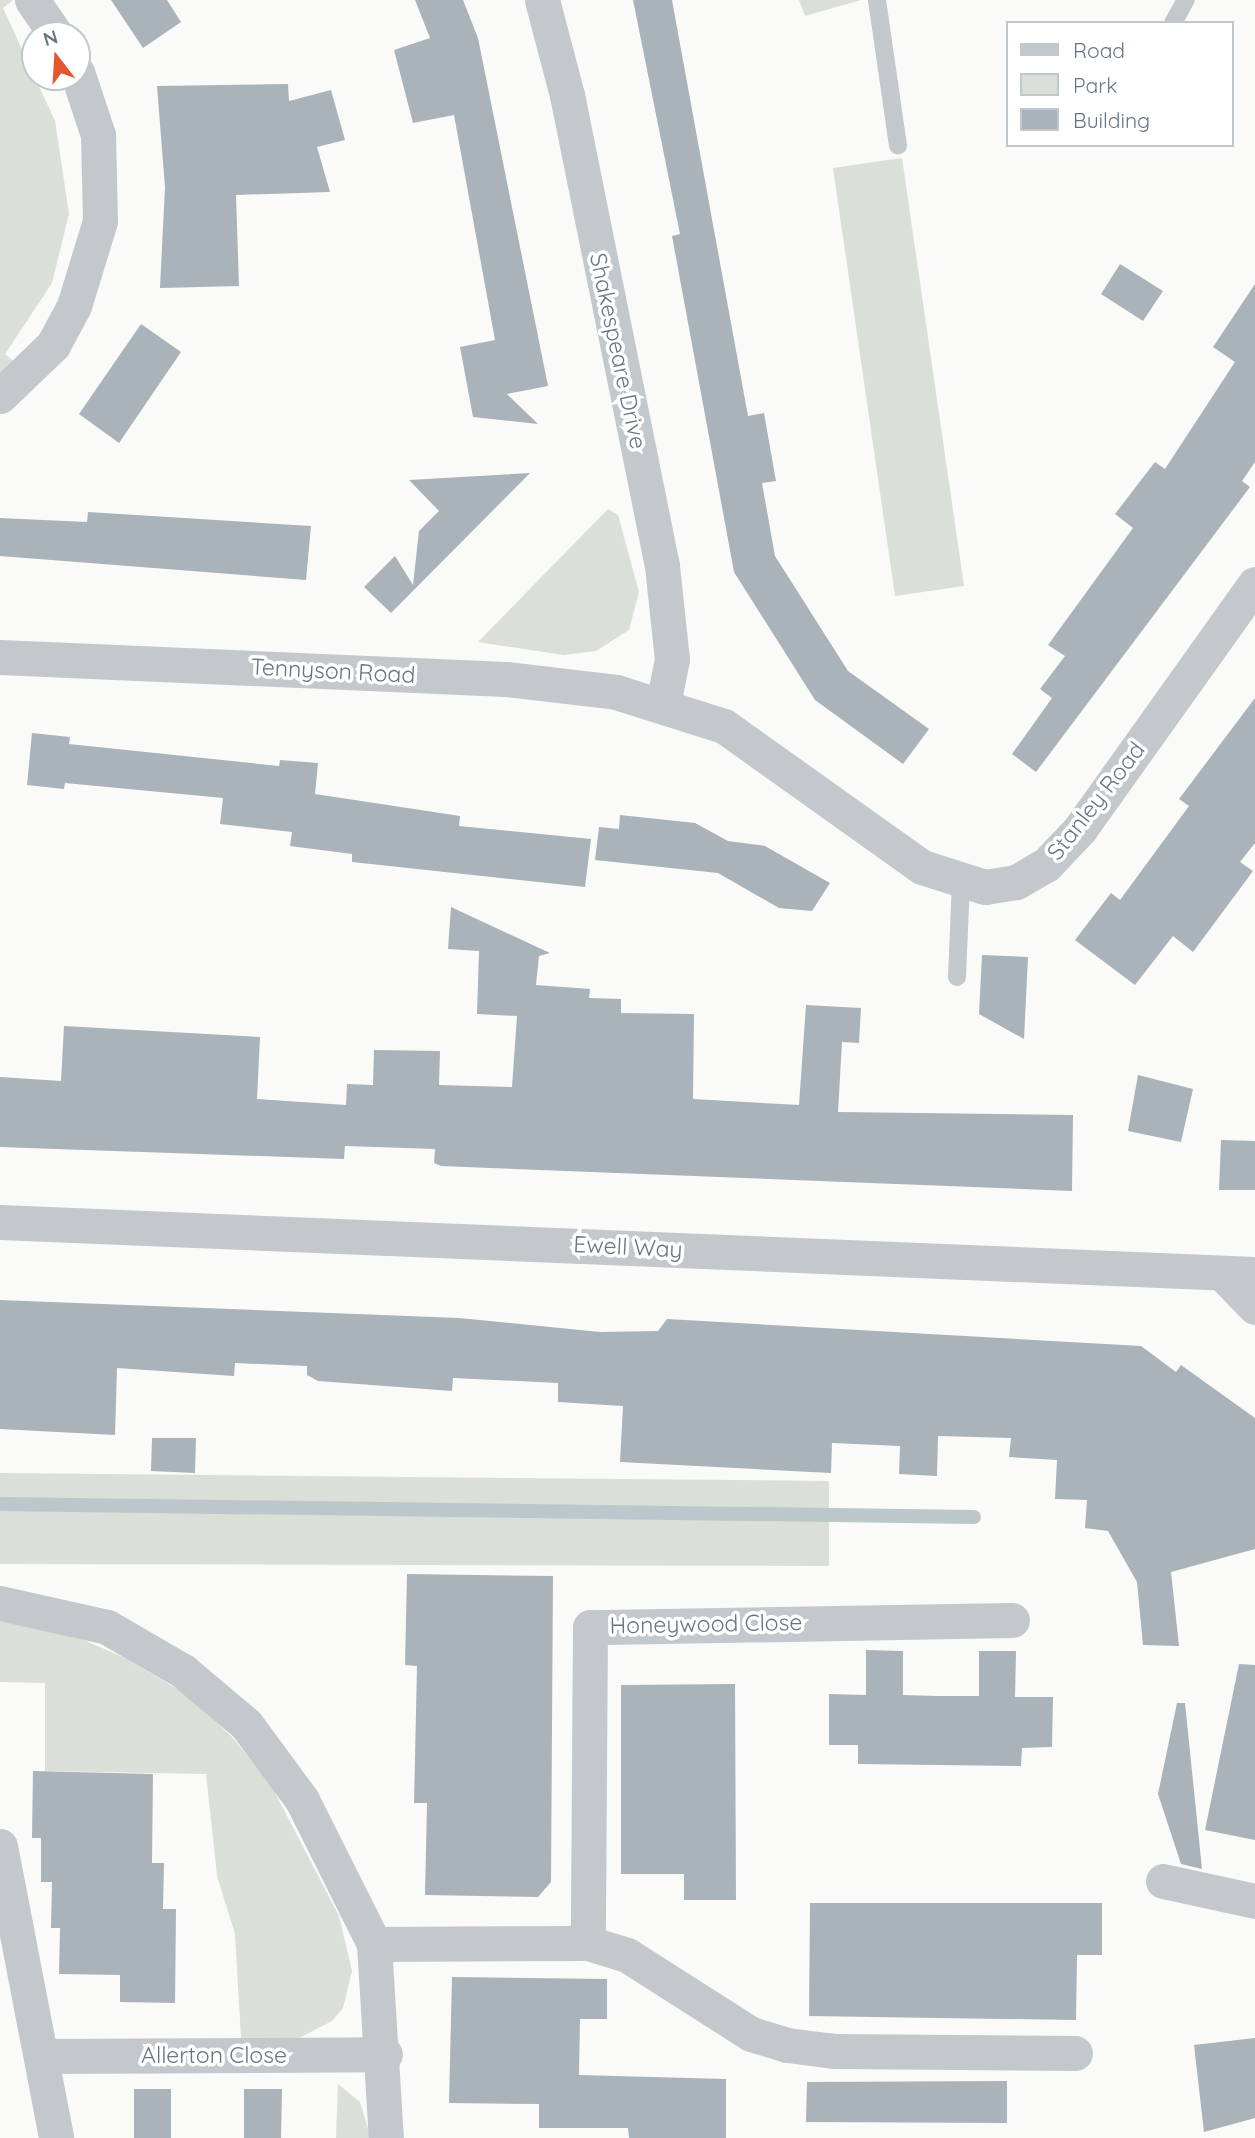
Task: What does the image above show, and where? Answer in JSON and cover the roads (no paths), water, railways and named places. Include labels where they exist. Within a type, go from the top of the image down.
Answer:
[{"type":"street","points":[[32,0],[46,21]]},
{"type":"street","name":"Shakespeare Drive","points":[[542,0],[567,94],[664,578],[672,659],[663,704]]},
{"type":"street","points":[[0,396],[53,345],[74,306],[100,221],[98,135],[83,91]]},
{"type":"street","name":"Stanley Road","points":[[663,704],[724,726],[922,867],[961,883],[1016,882],[1046,865],[1080,829],[1255,584]]},
{"type":"street","name":"Tennyson Road","points":[[0,657],[506,679],[616,692],[663,704]]},
{"type":"street","name":"Ewell Way","points":[[0,1222],[1239,1274]]},
{"type":"street","points":[[1239,1274],[1255,1307]]},
{"type":"street","points":[[0,1603],[107,1627],[183,1671],[246,1724],[302,1800],[374,1944],[385,2054],[386,2138]]},
{"type":"street","name":"Honeywood Close","points":[[588,1942],[590,1627],[1012,1620]]},
{"type":"street","points":[[0,1846],[44,2056],[56,2138]]},
{"type":"street","points":[[1163,1881],[1255,1901]]},
{"type":"street","points":[[374,1944],[588,1942],[627,1955],[751,2034],[787,2045],[834,2052],[1075,2053]]},
{"type":"street","name":"Allerton Close","points":[[44,2056],[385,2054]]},
{"type":"lane","points":[[877,0],[898,145]]},
{"type":"lane","points":[[1174,21],[1186,0]]},
{"type":"lane","points":[[957,977],[961,883]]},
{"type":"waterway","points":[[0,1504],[974,1517]]}]
